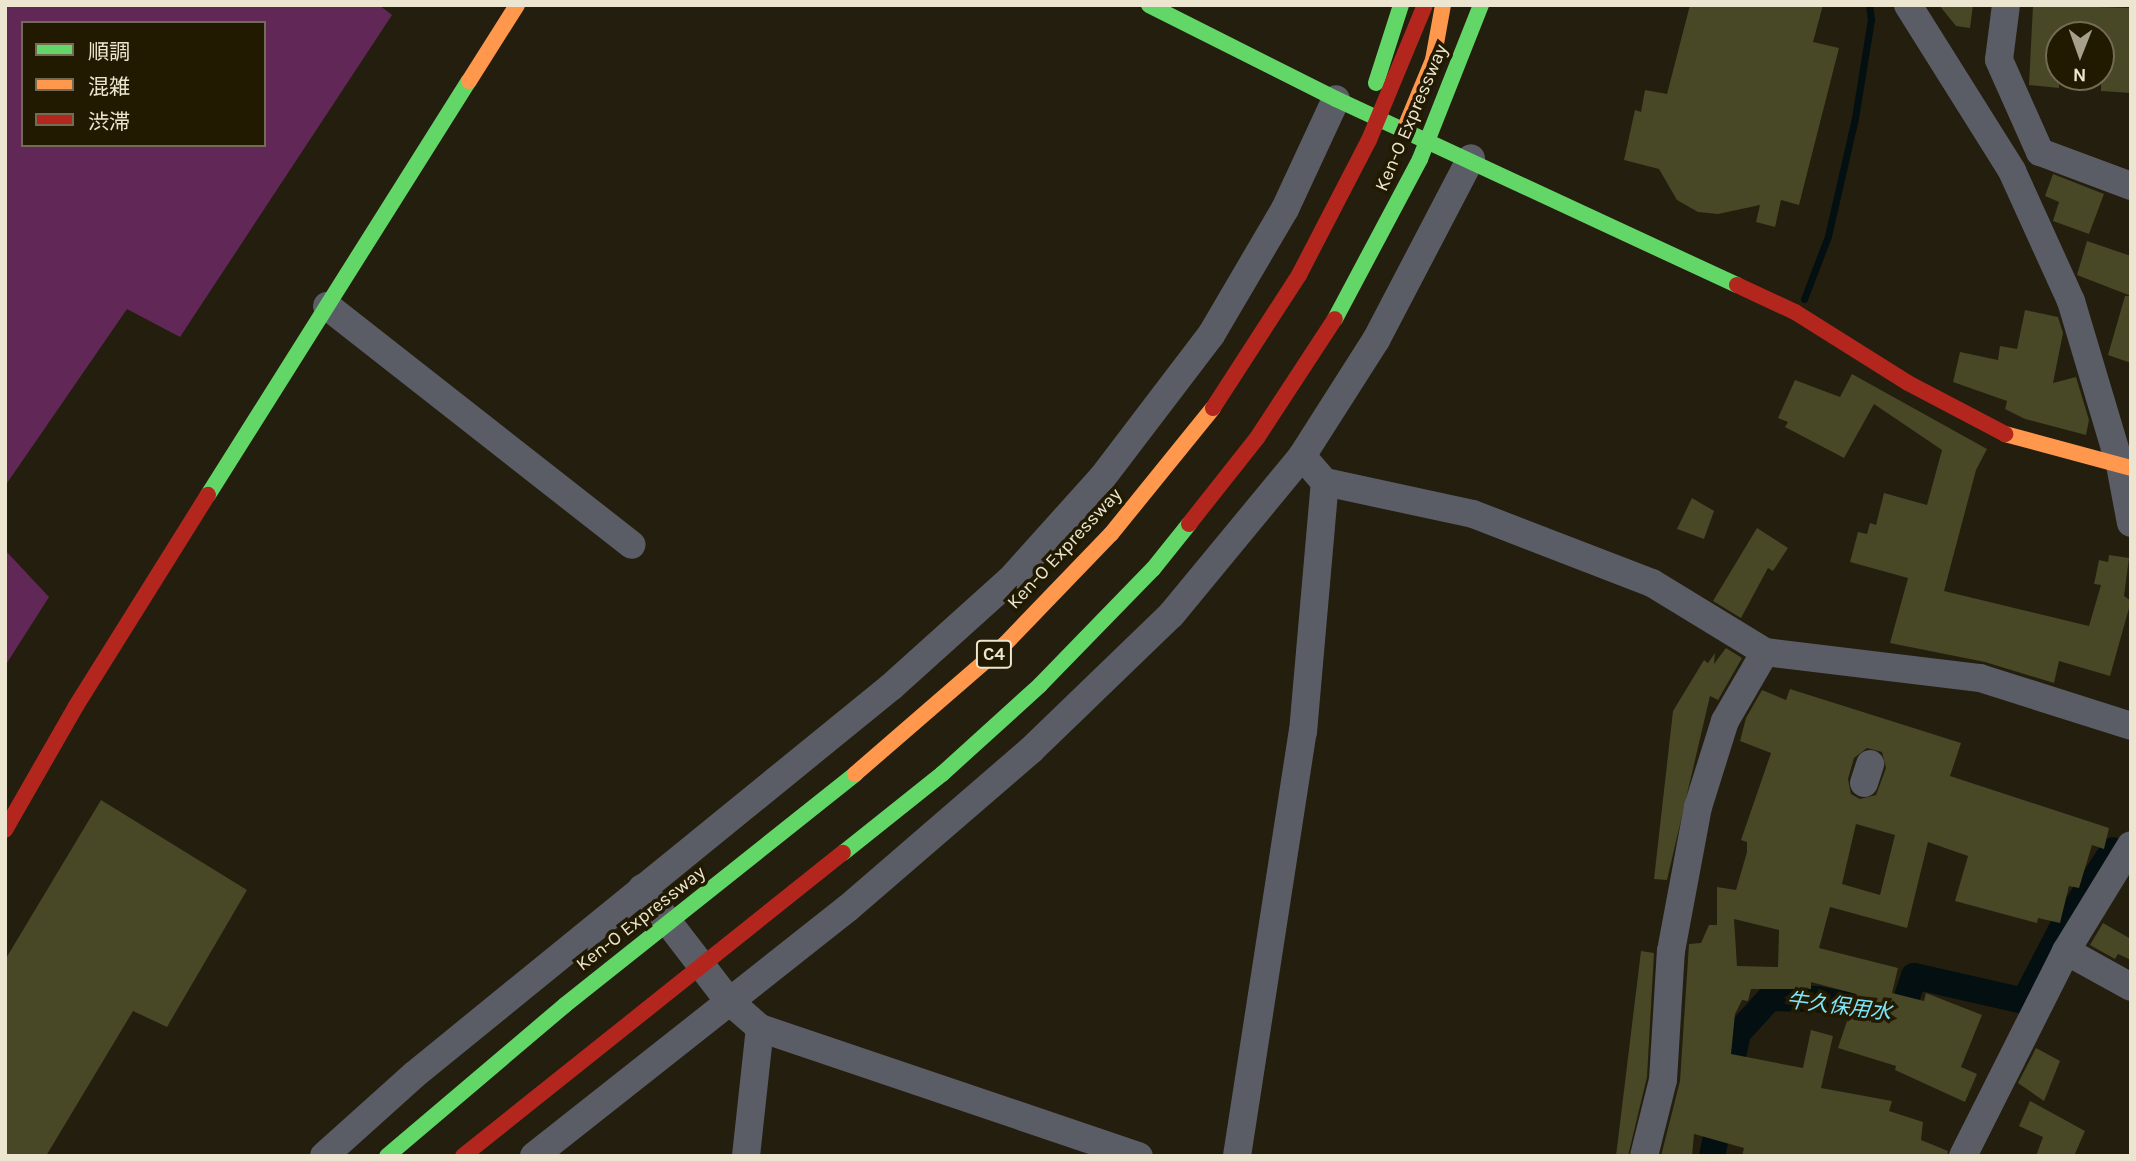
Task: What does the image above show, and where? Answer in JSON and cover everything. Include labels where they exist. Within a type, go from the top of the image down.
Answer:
[{"type":"main road","points":[[5,830],[76,706],[517,5]]},
{"type":"main road","points":[[1149,5],[1336,99],[1471,158],[1795,312],[1908,383],[2017,440],[2126,467]]},
{"type":"main road","points":[[1367,111],[1402,5]]},
{"type":"main road","name":"Ken-O Expressway","points":[[387,1156],[554,1014],[908,732],[1005,644],[1111,534],[1210,411],[1299,275],[1369,140],[1425,5]]},
{"type":"main road","points":[[1404,130],[1433,60],[1443,5]]},
{"type":"main road","name":"Ken-O Expressway","points":[[463,1156],[942,774],[1040,685],[1153,569],[1257,439],[1348,299],[1420,159],[1481,5]]},
{"type":"street","points":[[1908,5],[2012,171],[2071,301],[2126,467],[2131,523]]},
{"type":"street","points":[[2006,5],[1999,60],[2040,152],[2131,186]]},
{"type":"street","points":[[324,1156],[414,1075],[891,687],[1010,580],[1101,478],[1210,335],[1285,209],[1336,99]]},
{"type":"street","points":[[534,1156],[728,999],[848,908],[1031,750],[1171,615],[1302,456],[1376,340],[1471,158]]},
{"type":"street","points":[[327,306],[632,545]]},
{"type":"street","points":[[1302,456],[1325,482],[1473,514],[1651,583],[1765,652],[1980,678],[2131,726]]},
{"type":"street","points":[[1237,1156],[1303,732],[1325,482]]},
{"type":"street","points":[[1644,1156],[1663,1080],[1671,951],[1698,807],[1726,721],[1765,652]]},
{"type":"street","points":[[1963,1156],[2066,951],[2085,902],[2115,857]]},
{"type":"street","points":[[642,888],[728,999],[760,1028],[1139,1156]]},
{"type":"street","points":[[2066,951],[2131,988]]},
{"type":"street","points":[[746,1156],[760,1028]]},
{"type":"shaded area","points":[[5,5],[379,5],[392,15],[180,337],[127,309],[5,486]]},
{"type":"shaded area","points":[[5,550],[49,597],[5,666]]},
{"type":"building","points":[[1690,5],[1823,5],[1813,42],[1839,48],[1799,205],[1781,200],[1775,227],[1756,222],[1760,205],[1718,214],[1698,212],[1677,200],[1659,169],[1624,160],[1635,110],[1641,112],[1645,90],[1667,94]]},
{"type":"building","points":[[1939,5],[1973,5],[1970,28],[1956,26]]},
{"type":"building","points":[[2033,5],[2131,8],[2131,93],[2101,91],[2115,91],[2115,21],[2045,21],[2045,87],[2029,85]]},
{"type":"building","points":[[2053,174],[2104,194],[2089,234],[2053,221],[2059,202],[2045,196]]},
{"type":"building","points":[[2087,241],[2131,256],[2131,296],[2077,275]]},
{"type":"building","points":[[2125,296],[2131,296],[2131,363],[2108,355]]},
{"type":"building","points":[[2025,310],[2058,317],[2063,333],[2053,383],[2076,377],[2089,420],[2086,435],[2025,419],[2005,409],[2007,401],[1953,382],[1960,352],[1998,360],[2000,346],[2017,349]]},
{"type":"building","points":[[1852,374],[1987,449],[1976,470],[1944,591],[2089,626],[2101,585],[2094,584],[2099,560],[2108,562],[2109,555],[2129,558],[2124,596],[2131,601],[2110,676],[2059,661],[2054,683],[1985,662],[1890,643],[1908,578],[1850,562],[1858,532],[1867,534],[1870,523],[1876,525],[1884,493],[1927,505],[1942,450],[1874,404],[1844,458],[1785,427],[1788,422],[1778,418],[1795,380],[1840,397]]},
{"type":"building","points":[[1692,498],[1714,511],[1704,539],[1677,529]]},
{"type":"building","points":[[1757,528],[1788,548],[1773,571],[1768,568],[1741,618],[1713,601]]},
{"type":"building","points":[[1726,648],[1742,658],[1718,700],[1710,696],[1667,880],[1654,879],[1673,711],[1704,660],[1708,663],[1715,653],[1714,664]]},
{"type":"building","points":[[1790,689],[1961,743],[1950,776],[2109,828],[2104,849],[2092,845],[2079,888],[2069,886],[2060,923],[2038,918],[2037,923],[1955,901],[1968,856],[1928,842],[1907,928],[1830,907],[1819,948],[1898,968],[1892,993],[1924,1001],[1926,993],[1982,1015],[1961,1067],[1977,1074],[1965,1102],[1895,1070],[1896,1066],[1838,1048],[1856,994],[1811,982],[1811,989],[1751,989],[1748,1001],[1742,1000],[1735,1014],[1731,1054],[1803,1068],[1811,1030],[1833,1036],[1821,1088],[1892,1101],[1889,1111],[1923,1122],[1921,1140],[1948,1151],[1947,1156],[1742,1156],[1744,1148],[1694,1134],[1692,1156],[1661,1156],[1680,1081],[1689,944],[1701,943],[1709,925],[1717,925],[1717,887],[1736,890],[1747,852],[1747,842],[1741,840],[1771,753],[1740,741],[1746,718],[1762,690],[1786,700]],"holes":[[[1867,748],[1882,752],[1886,768],[1876,795],[1860,799],[1851,794],[1848,779],[1854,758]],[[1856,824],[1895,835],[1880,895],[1842,884]],[[1734,919],[1779,930],[1778,967],[1737,966]]]},
{"type":"building","points":[[101,800],[247,890],[167,1027],[133,1011],[46,1156],[5,1156],[5,960]]},
{"type":"building","points":[[2103,923],[2131,939],[2131,960],[2118,954],[2115,959],[2090,945]]},
{"type":"building","points":[[1641,951],[1654,953],[1647,1077],[1628,1156],[1616,1156]]},
{"type":"building","points":[[2036,1048],[2060,1061],[2044,1101],[2018,1083]]},
{"type":"building","points":[[2030,1101],[2085,1131],[2074,1156],[2036,1156],[2043,1137],[2019,1126]]},
{"type":"waterway","points":[[1804,299],[1828,236],[1855,118],[1871,19],[1869,5]]},
{"type":"waterway","name":"牛久保用水","points":[[1712,1156],[1738,1033],[1770,998],[1817,999],[1901,1015],[1914,976],[2024,1001],[2062,928],[2113,850]]},
{"type":"traffic: fast","points":[[1149,5],[1336,99],[1737,285]]},
{"type":"traffic: fast","points":[[1376,83],[1401,5]]},
{"type":"traffic: fast","points":[[1335,319],[1420,159],[1481,5]]},
{"type":"traffic: fast","points":[[208,495],[469,81]]},
{"type":"traffic: fast","points":[[843,853],[942,774],[1040,685],[1153,569],[1189,524]]},
{"type":"traffic: fast","points":[[387,1156],[565,1005],[855,774]]},
{"type":"traffic: slow","points":[[469,81],[517,5]]},
{"type":"traffic: slow","points":[[1404,130],[1433,60],[1443,5]]},
{"type":"traffic: slow","points":[[855,774],[1005,644],[1111,534],[1213,408]]},
{"type":"traffic: slow","points":[[2005,434],[2131,468]]},
{"type":"traffic: jam","points":[[1213,408],[1299,275],[1369,140],[1425,5]]},
{"type":"traffic: jam","points":[[1737,285],[1795,312],[1908,383],[2005,434]]},
{"type":"traffic: jam","points":[[1189,524],[1257,438],[1335,319]]},
{"type":"traffic: jam","points":[[5,830],[76,706],[208,495]]},
{"type":"traffic: jam","points":[[463,1156],[843,853]]}]
